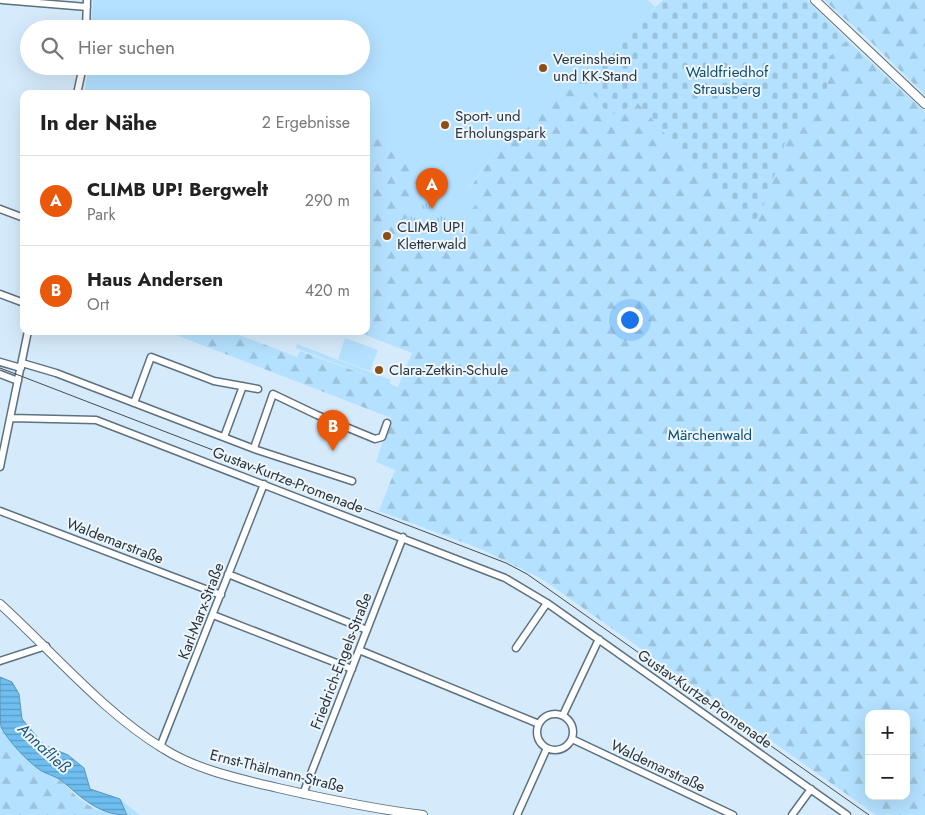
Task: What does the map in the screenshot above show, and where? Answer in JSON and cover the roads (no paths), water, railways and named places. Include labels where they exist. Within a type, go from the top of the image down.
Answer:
[{"type":"main road","points":[[815,0],[925,104]]},
{"type":"main road","name":"Ernst-Thälmann-Straße","points":[[0,604],[119,717],[160,747],[185,760],[233,777],[303,794],[423,815]]},
{"type":"street","points":[[2,0],[87,3],[86,20]]},
{"type":"street","points":[[78,90],[81,75]]},
{"type":"street","points":[[0,209],[20,216]]},
{"type":"street","points":[[0,294],[20,302]]},
{"type":"street","points":[[0,467],[27,335]]},
{"type":"street","points":[[134,403],[151,358],[214,381],[258,389]]},
{"type":"street","name":"Gustav-Kurtze-Promenade","points":[[0,362],[56,373],[254,448],[352,481]]},
{"type":"street","points":[[0,374],[18,381]]},
{"type":"street","name":"Gustav-Kurtze-Promenade","points":[[224,437],[243,386]]},
{"type":"street","name":"Gustav-Kurtze-Promenade","points":[[254,448],[274,394],[317,415],[375,439],[382,437],[387,423]]},
{"type":"street","name":"Gustav-Kurtze-Promenade","points":[[10,418],[92,419],[403,537],[505,578],[599,640],[847,815]]},
{"type":"street","name":"Karl-Marx-Straße","points":[[160,747],[264,484]]},
{"type":"street","name":"Waldemarstraße","points":[[0,512],[221,595]]},
{"type":"street","name":"Friedrich-Engels-Straße","points":[[303,794],[403,537]]},
{"type":"street","points":[[228,574],[367,630]]},
{"type":"street","points":[[516,648],[547,604]]},
{"type":"street","points":[[213,615],[352,669]]},
{"type":"street","points":[[563,715],[599,640]]},
{"type":"street","points":[[0,661],[46,646]]},
{"type":"street","points":[[359,650],[539,724]]},
{"type":"street","points":[[548,715],[563,715],[573,728],[572,740],[559,750],[547,748],[539,740],[539,724],[548,715]]},
{"type":"street","name":"Waldemarstraße","points":[[572,740],[733,815]]},
{"type":"street","points":[[517,815],[547,748]]},
{"type":"street","points":[[792,815],[811,789]]},
{"type":"water","name":"Annafließ","points":[[0,677],[12,682],[19,694],[22,719],[44,745],[68,755],[84,768],[90,789],[120,799],[127,815],[107,812],[91,804],[61,780],[40,770],[18,750],[8,739],[1,727]]},
{"type":"tram line","points":[[0,368],[506,563],[527,574],[869,815]]},
{"type":"place","name":"Vereinsheim und KK-Stand","points":[[543,68]]},
{"type":"place","name":"Sport- und Erholungspark","points":[[445,125]]},
{"type":"place","name":"CLIMB UP! Bergwelt","points":[[432,209]]},
{"type":"place","name":"CLIMB UP! Kletterwald","points":[[387,236]]},
{"type":"place","name":"Clara-Zetkin-Schule","points":[[379,370]]},
{"type":"place","name":"Haus Andersen","points":[[333,451]]},
{"type":"park label","name":"Waldfriedhof Strausberg","points":[[727,80]]},
{"type":"park label","name":"Märchenwald","points":[[710,435]]}]
